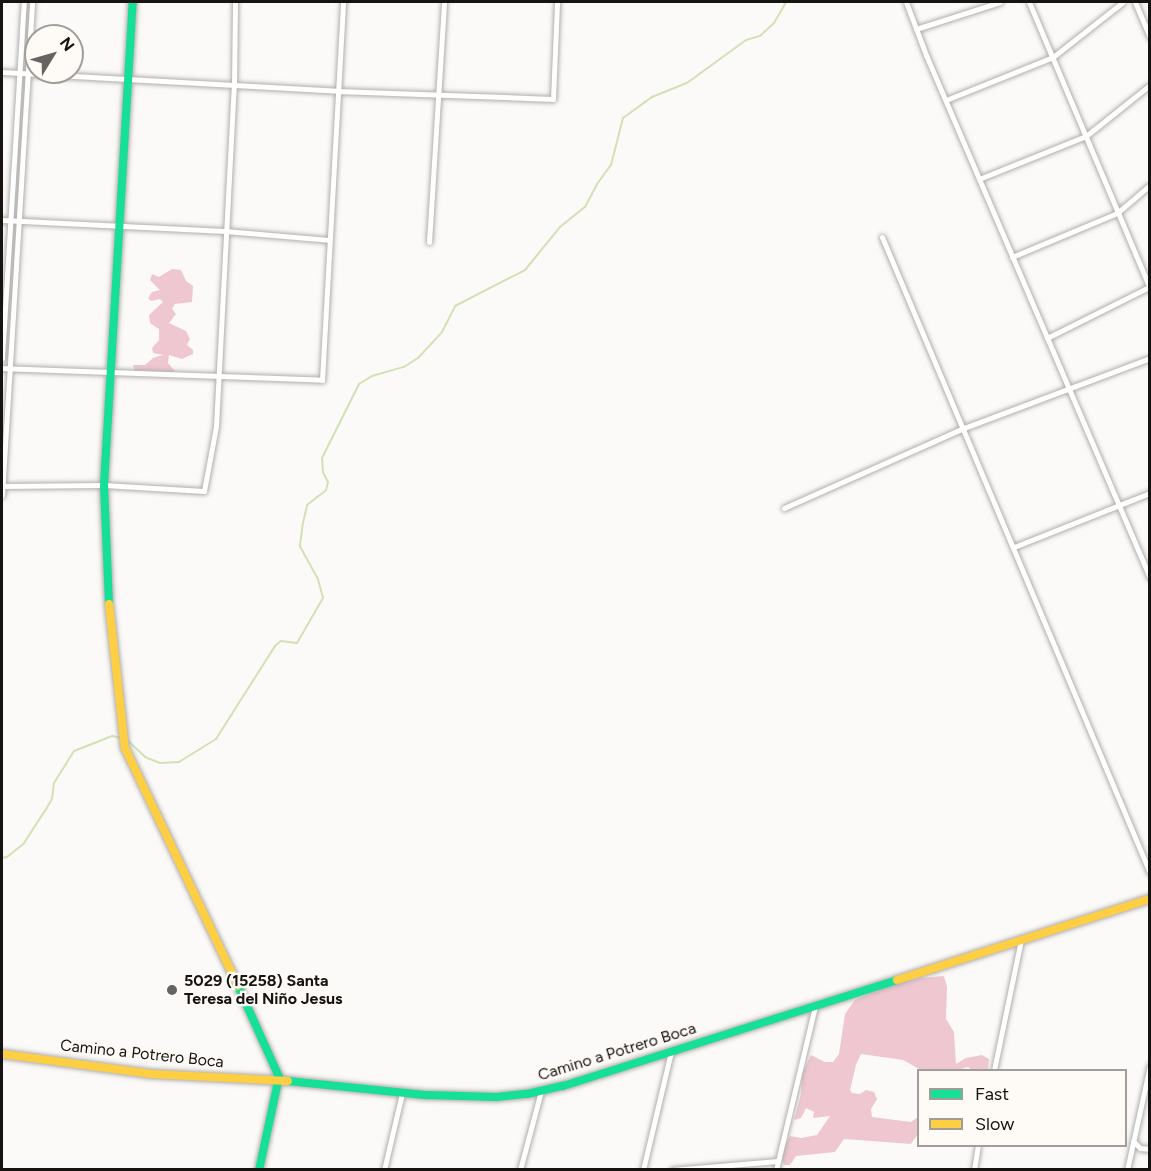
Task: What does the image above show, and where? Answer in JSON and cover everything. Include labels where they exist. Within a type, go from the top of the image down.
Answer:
[{"type":"street","points":[[2,358],[24,2]]},
{"type":"street","points":[[30,24],[32,2]]},
{"type":"street","points":[[133,2],[104,485],[108,604],[123,735],[129,758],[176,852],[273,1061],[279,1081],[259,1170]]},
{"type":"street","points":[[2,486],[104,485],[204,491],[216,426],[234,86],[235,2]]},
{"type":"street","points":[[2,368],[322,380],[343,2]]},
{"type":"street","points":[[429,242],[444,2]]},
{"type":"street","points":[[84,77],[338,91],[553,99],[557,2]]},
{"type":"street","points":[[906,2],[1149,578]]},
{"type":"street","points":[[916,29],[1000,2]]},
{"type":"street","points":[[1029,2],[1149,288],[1047,338]]},
{"type":"street","points":[[946,100],[1053,57],[1124,2]]},
{"type":"street","points":[[1135,2],[1149,37]]},
{"type":"street","points":[[2,72],[24,74]]},
{"type":"street","points":[[2,495],[26,84]]},
{"type":"street","points":[[979,179],[1086,136],[1149,85]]},
{"type":"street","points":[[1012,257],[1117,213],[1149,185]]},
{"type":"street","points":[[2,220],[225,231],[329,240]]},
{"type":"street","points":[[882,237],[1149,873]]},
{"type":"street","points":[[784,508],[964,428],[1149,358]]},
{"type":"street","points":[[1014,547],[1149,493]]},
{"type":"street","name":"Camino a Potrero Boca","points":[[2,1054],[152,1074],[279,1081],[402,1093],[495,1097],[541,1091],[672,1052],[1149,899]]},
{"type":"street","points":[[994,1069],[1021,940]]},
{"type":"street","points":[[776,1170],[815,1006]]},
{"type":"street","points":[[643,1170],[672,1052]]},
{"type":"street","points":[[1127,1170],[1149,1065]]},
{"type":"street","points":[[519,1170],[541,1091]]},
{"type":"street","points":[[384,1170],[402,1093]]},
{"type":"street","points":[[1133,1141],[1140,1148],[1149,1149]]},
{"type":"street","points":[[974,1170],[978,1147]]},
{"type":"street","points":[[672,1170],[778,1161]]},
{"type":"shaded area","points":[[172,269],[181,270],[186,281],[193,286],[192,302],[175,304],[172,309],[176,314],[169,323],[186,331],[190,339],[187,345],[193,350],[193,354],[182,359],[169,355],[168,363],[175,371],[171,373],[135,371],[133,365],[145,365],[153,358],[163,355],[153,353],[152,348],[159,340],[159,329],[150,323],[149,315],[163,302],[160,299],[151,301],[148,298],[152,292],[160,290],[150,280],[152,274],[159,277]]},
{"type":"shaded area","points":[[944,976],[947,987],[946,1019],[954,1032],[956,1064],[966,1058],[982,1055],[989,1059],[988,1069],[968,1067],[919,1069],[903,1060],[861,1054],[850,1090],[852,1093],[860,1094],[866,1090],[874,1092],[877,1099],[871,1109],[872,1117],[911,1122],[917,1118],[917,1135],[911,1144],[844,1139],[835,1152],[796,1156],[790,1165],[784,1165],[780,1156],[790,1136],[801,1138],[817,1135],[830,1116],[813,1118],[814,1112],[806,1108],[801,1118],[794,1120],[801,1094],[802,1074],[811,1055],[825,1062],[833,1062],[839,1054],[845,1014],[855,1000],[888,986],[920,978]]},
{"type":"waterway","points":[[127,740],[145,757],[160,763],[179,762],[216,739],[275,646],[281,641],[297,643],[323,598],[318,579],[300,546],[303,523],[307,505],[326,490],[328,482],[323,472],[322,458],[359,384],[372,376],[404,367],[418,358],[442,332],[455,306],[525,270],[560,227],[585,207],[597,184],[611,165],[623,118],[652,97],[687,83],[746,40],[760,36],[774,23],[786,2]]},
{"type":"waterway","points":[[2,858],[7,857],[24,843],[52,799],[54,783],[74,751],[112,736],[122,738]]},
{"type":"traffic: fast","points":[[109,604],[104,485],[133,2]]},
{"type":"traffic: fast","points":[[288,1081],[427,1095],[496,1097],[527,1094],[563,1086],[897,980]]},
{"type":"traffic: fast","points":[[238,986],[279,1077],[259,1170]]},
{"type":"traffic: slow","points":[[109,604],[125,748],[238,986]]},
{"type":"traffic: slow","points":[[897,980],[1150,899]]},
{"type":"traffic: slow","points":[[2,1054],[152,1074],[288,1081]]},
{"type":"place","name":"5029 (15258) Santa Teresa del Niño Jesus","points":[[172,990]]}]
